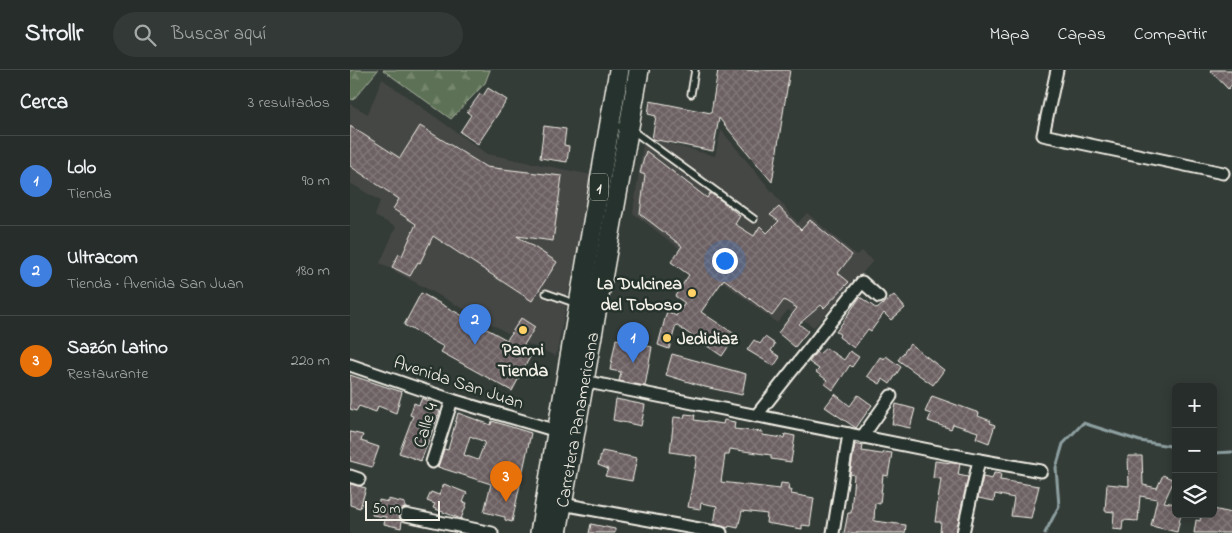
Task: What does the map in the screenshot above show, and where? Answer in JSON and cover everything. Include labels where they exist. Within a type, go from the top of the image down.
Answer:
[{"type":"highway","name":"Carretera Panamericana","points":[[557,533],[583,381],[587,310],[610,124],[619,70]]},
{"type":"highway","name":"Carretera Panamericana","points":[[540,533],[556,438],[629,128],[639,70]]},
{"type":"highway","points":[[548,533],[553,512],[562,504],[555,489],[556,438]]},
{"type":"street","points":[[1056,70],[1043,135],[1223,172]]},
{"type":"street","points":[[756,416],[862,282],[879,297]]},
{"type":"street","name":"Avenida San Juan","points":[[350,365],[556,438]]},
{"type":"street","points":[[583,381],[1040,471]]},
{"type":"street","points":[[862,437],[891,396]]},
{"type":"street","name":"Calle 4","points":[[432,462],[452,400]]},
{"type":"street","points":[[833,533],[849,434]]},
{"type":"street","points":[[963,533],[979,460]]},
{"type":"street","points":[[562,504],[721,533]]},
{"type":"street","points":[[406,515],[492,533]]},
{"type":"lane","points":[[691,94],[695,70]]},
{"type":"lane","points":[[610,124],[629,128],[754,219]]},
{"type":"lane","points":[[546,293],[587,310]]},
{"type":"shaded area","points":[[382,79],[487,154],[592,175],[556,356],[528,344],[380,263],[396,227],[375,216],[380,201],[350,183],[350,104],[368,114]]},
{"type":"shaded area","points":[[721,130],[798,223],[807,213],[856,255],[862,251],[873,261],[814,327],[788,310],[777,323],[633,213],[644,137],[715,156]]},
{"type":"green space","points":[[350,70],[378,70],[353,100],[350,98]]},
{"type":"green space","points":[[383,70],[490,70],[485,83],[451,119]]},
{"type":"building","points":[[718,70],[790,70],[772,182],[719,118],[713,151],[652,139],[656,116],[648,114],[650,101],[711,113]]},
{"type":"building","points":[[1210,70],[1232,70],[1232,84],[1228,89]]},
{"type":"building","points":[[488,88],[507,100],[478,144],[460,132],[471,115],[467,112],[480,94],[483,96]]},
{"type":"building","points":[[350,126],[400,158],[420,126],[486,167],[562,176],[553,241],[517,236],[557,262],[532,301],[433,236],[420,263],[418,262],[410,276],[392,267],[399,254],[402,256],[416,224],[393,209],[399,199],[350,166]]},
{"type":"building","points":[[544,126],[566,129],[564,145],[569,146],[567,162],[540,158]]},
{"type":"building","points":[[646,151],[707,198],[710,193],[722,201],[740,216],[735,224],[754,236],[760,226],[767,233],[779,221],[770,215],[779,207],[801,230],[810,220],[852,255],[838,273],[849,282],[824,308],[821,305],[799,324],[808,331],[795,347],[778,333],[797,308],[784,300],[772,316],[724,279],[701,312],[736,335],[722,356],[676,325],[669,349],[658,345],[667,311],[676,316],[685,303],[675,296],[689,275],[671,262],[682,246],[640,214],[645,175],[640,173]]},
{"type":"building","points":[[421,293],[507,340],[521,318],[535,327],[522,348],[532,353],[512,391],[441,352],[444,347],[404,325]]},
{"type":"building","points":[[894,295],[905,308],[891,320],[884,313],[871,331],[868,329],[854,348],[839,337],[840,334],[836,332],[860,297],[877,309]]},
{"type":"building","points":[[765,337],[775,344],[771,351],[780,357],[774,366],[747,350],[754,340],[760,344]]},
{"type":"building","points":[[616,339],[652,347],[645,386],[619,381],[621,372],[610,370]]},
{"type":"building","points":[[910,344],[944,370],[933,385],[898,360]]},
{"type":"building","points":[[826,348],[844,360],[850,351],[859,357],[852,367],[850,365],[833,390],[824,383],[827,380],[816,372],[819,369],[809,362],[816,352],[819,354]]},
{"type":"building","points":[[672,354],[746,374],[742,395],[705,387],[666,375]]},
{"type":"building","points":[[886,356],[901,367],[890,384],[883,379],[880,384],[867,376],[880,357],[884,359]]},
{"type":"building","points":[[350,375],[402,392],[396,413],[378,406],[376,412],[359,406],[356,411],[350,409]]},
{"type":"building","points":[[835,394],[850,406],[858,395],[872,405],[856,428],[825,407]]},
{"type":"building","points":[[932,396],[979,413],[978,416],[991,421],[990,423],[995,425],[989,443],[976,438],[978,432],[953,424],[951,429],[928,421],[931,414],[925,412]]},
{"type":"building","points":[[422,398],[431,402],[429,407],[440,411],[421,461],[399,453],[413,416],[410,415],[414,403],[419,405]]},
{"type":"building","points":[[616,399],[645,405],[641,426],[613,420]]},
{"type":"building","points":[[896,404],[915,409],[910,428],[892,424]]},
{"type":"building","points":[[458,413],[491,425],[492,421],[531,433],[512,522],[505,520],[505,517],[484,512],[491,484],[438,467],[444,449],[448,450]],"holes":[[[470,436],[485,442],[478,460],[464,455]]]},
{"type":"building","points":[[685,414],[695,415],[694,420],[723,424],[724,420],[735,422],[734,429],[763,432],[762,435],[784,438],[785,434],[795,436],[791,462],[771,459],[771,455],[730,449],[729,455],[725,455],[721,482],[780,489],[781,483],[789,484],[788,490],[792,490],[791,494],[814,498],[810,526],[802,525],[802,529],[766,523],[767,514],[742,511],[738,528],[729,526],[728,528],[714,524],[717,506],[701,503],[700,509],[688,507],[697,456],[670,452],[674,417],[684,418]]},
{"type":"building","points":[[350,432],[363,435],[361,441],[379,447],[372,467],[350,461]]},
{"type":"building","points":[[855,444],[863,446],[862,451],[881,454],[884,452],[892,453],[888,476],[883,475],[880,504],[875,503],[874,521],[906,525],[905,533],[844,533],[848,513],[851,513],[854,475],[850,474]]},
{"type":"building","points":[[602,451],[637,458],[632,481],[605,476],[608,469],[598,465]]},
{"type":"building","points":[[1128,456],[1142,456],[1143,485],[1157,488],[1163,475],[1172,479],[1172,484],[1164,502],[1172,503],[1172,518],[1180,518],[1177,532],[1151,526],[1157,499],[1140,496],[1138,521],[1123,520],[1122,530],[1113,529],[1114,512],[1105,511],[1107,484],[1129,486]]},
{"type":"building","points":[[935,461],[960,464],[958,475],[968,477],[956,533],[940,533],[941,522],[935,522],[941,479],[933,478]]},
{"type":"building","points":[[994,473],[1001,474],[1000,480],[1039,486],[1031,518],[1011,516],[1014,498],[995,494],[994,501],[978,498],[983,477],[992,479]]},
{"type":"building","points":[[350,484],[366,488],[360,508],[350,505]]},
{"type":"building","points":[[444,484],[467,493],[463,502],[467,503],[461,519],[433,508],[435,504],[427,501],[431,492],[439,495]]},
{"type":"building","points":[[388,499],[405,503],[405,508],[399,514],[402,521],[401,528],[384,524],[386,517],[372,515],[374,506],[378,507],[379,500],[388,502]]},
{"type":"building","points":[[1217,510],[1232,513],[1232,533],[1194,533],[1196,520],[1200,521],[1200,518],[1217,518]]},
{"type":"building","points":[[591,524],[615,529],[615,533],[589,533]]},
{"type":"waterway","points":[[1045,533],[1059,506],[1056,468],[1063,444],[1083,423],[1140,441],[1172,446]]},
{"type":"waterway","points":[[1217,453],[1232,452]]},
{"type":"place","name":"La Dulcinea del Toboso","points":[[692,293]]},
{"type":"place","name":"Parmi Tienda","points":[[523,330]]},
{"type":"place","name":"Jedidiaz","points":[[667,338]]},
{"type":"place","name":"Ultracom","points":[[475,345]]},
{"type":"place","name":"Lolo","points":[[633,363]]},
{"type":"place","name":"Sazón Latino","points":[[506,502]]}]
